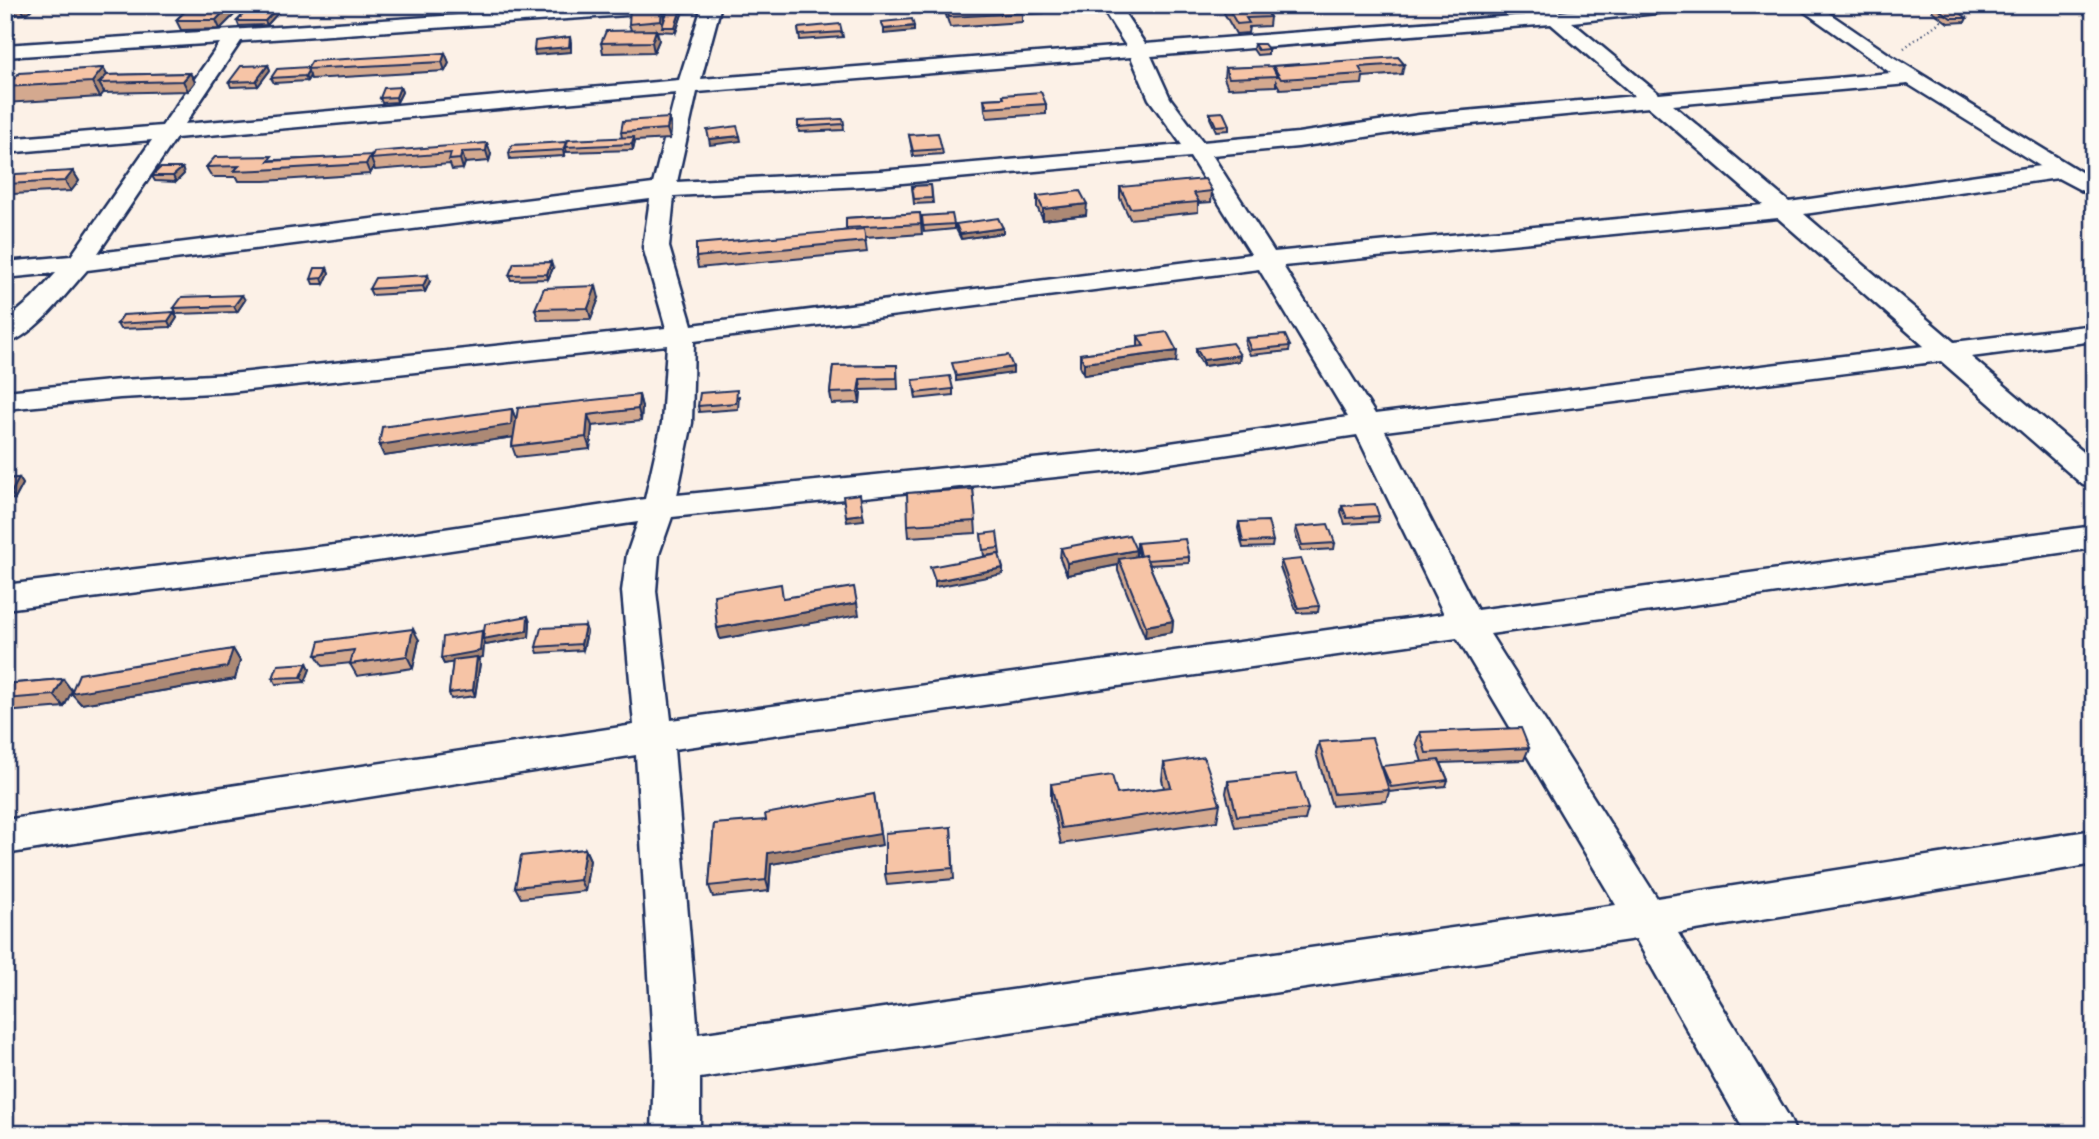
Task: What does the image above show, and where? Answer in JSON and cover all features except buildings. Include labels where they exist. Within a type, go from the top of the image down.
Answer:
[{"type":"street","points":[[5,51],[233,38],[698,5]]},
{"type":"street","points":[[676,1134],[677,1059],[654,737],[639,591],[643,555],[660,508],[677,423],[681,335],[656,247],[663,190],[688,86],[712,5]]},
{"type":"street","points":[[1109,5],[1140,52],[1160,99],[1197,150],[1367,424],[1467,625],[1647,919],[1772,1134]]},
{"type":"street","points":[[5,146],[688,86],[1140,52],[1549,12],[1675,5]]},
{"type":"street","points":[[1804,5],[1886,61],[2094,190]]},
{"type":"street","points":[[1549,12],[1784,210],[2094,478]]},
{"type":"street","points":[[5,336],[41,305],[79,263],[233,38]]},
{"type":"street","points":[[5,270],[663,190],[880,178],[1197,150],[1419,122],[1912,77]]},
{"type":"street","points":[[5,400],[120,389],[230,383],[681,335],[1267,260],[1784,210],[2062,170]]},
{"type":"street","points":[[5,597],[343,555],[660,508],[1122,460],[1367,424],[2094,333]]},
{"type":"street","points":[[5,837],[654,737],[2094,537]]},
{"type":"street","points":[[677,1059],[1647,919],[2094,847]]},
{"type":"path","points":[[1886,61],[1941,21],[1953,5]]}]
